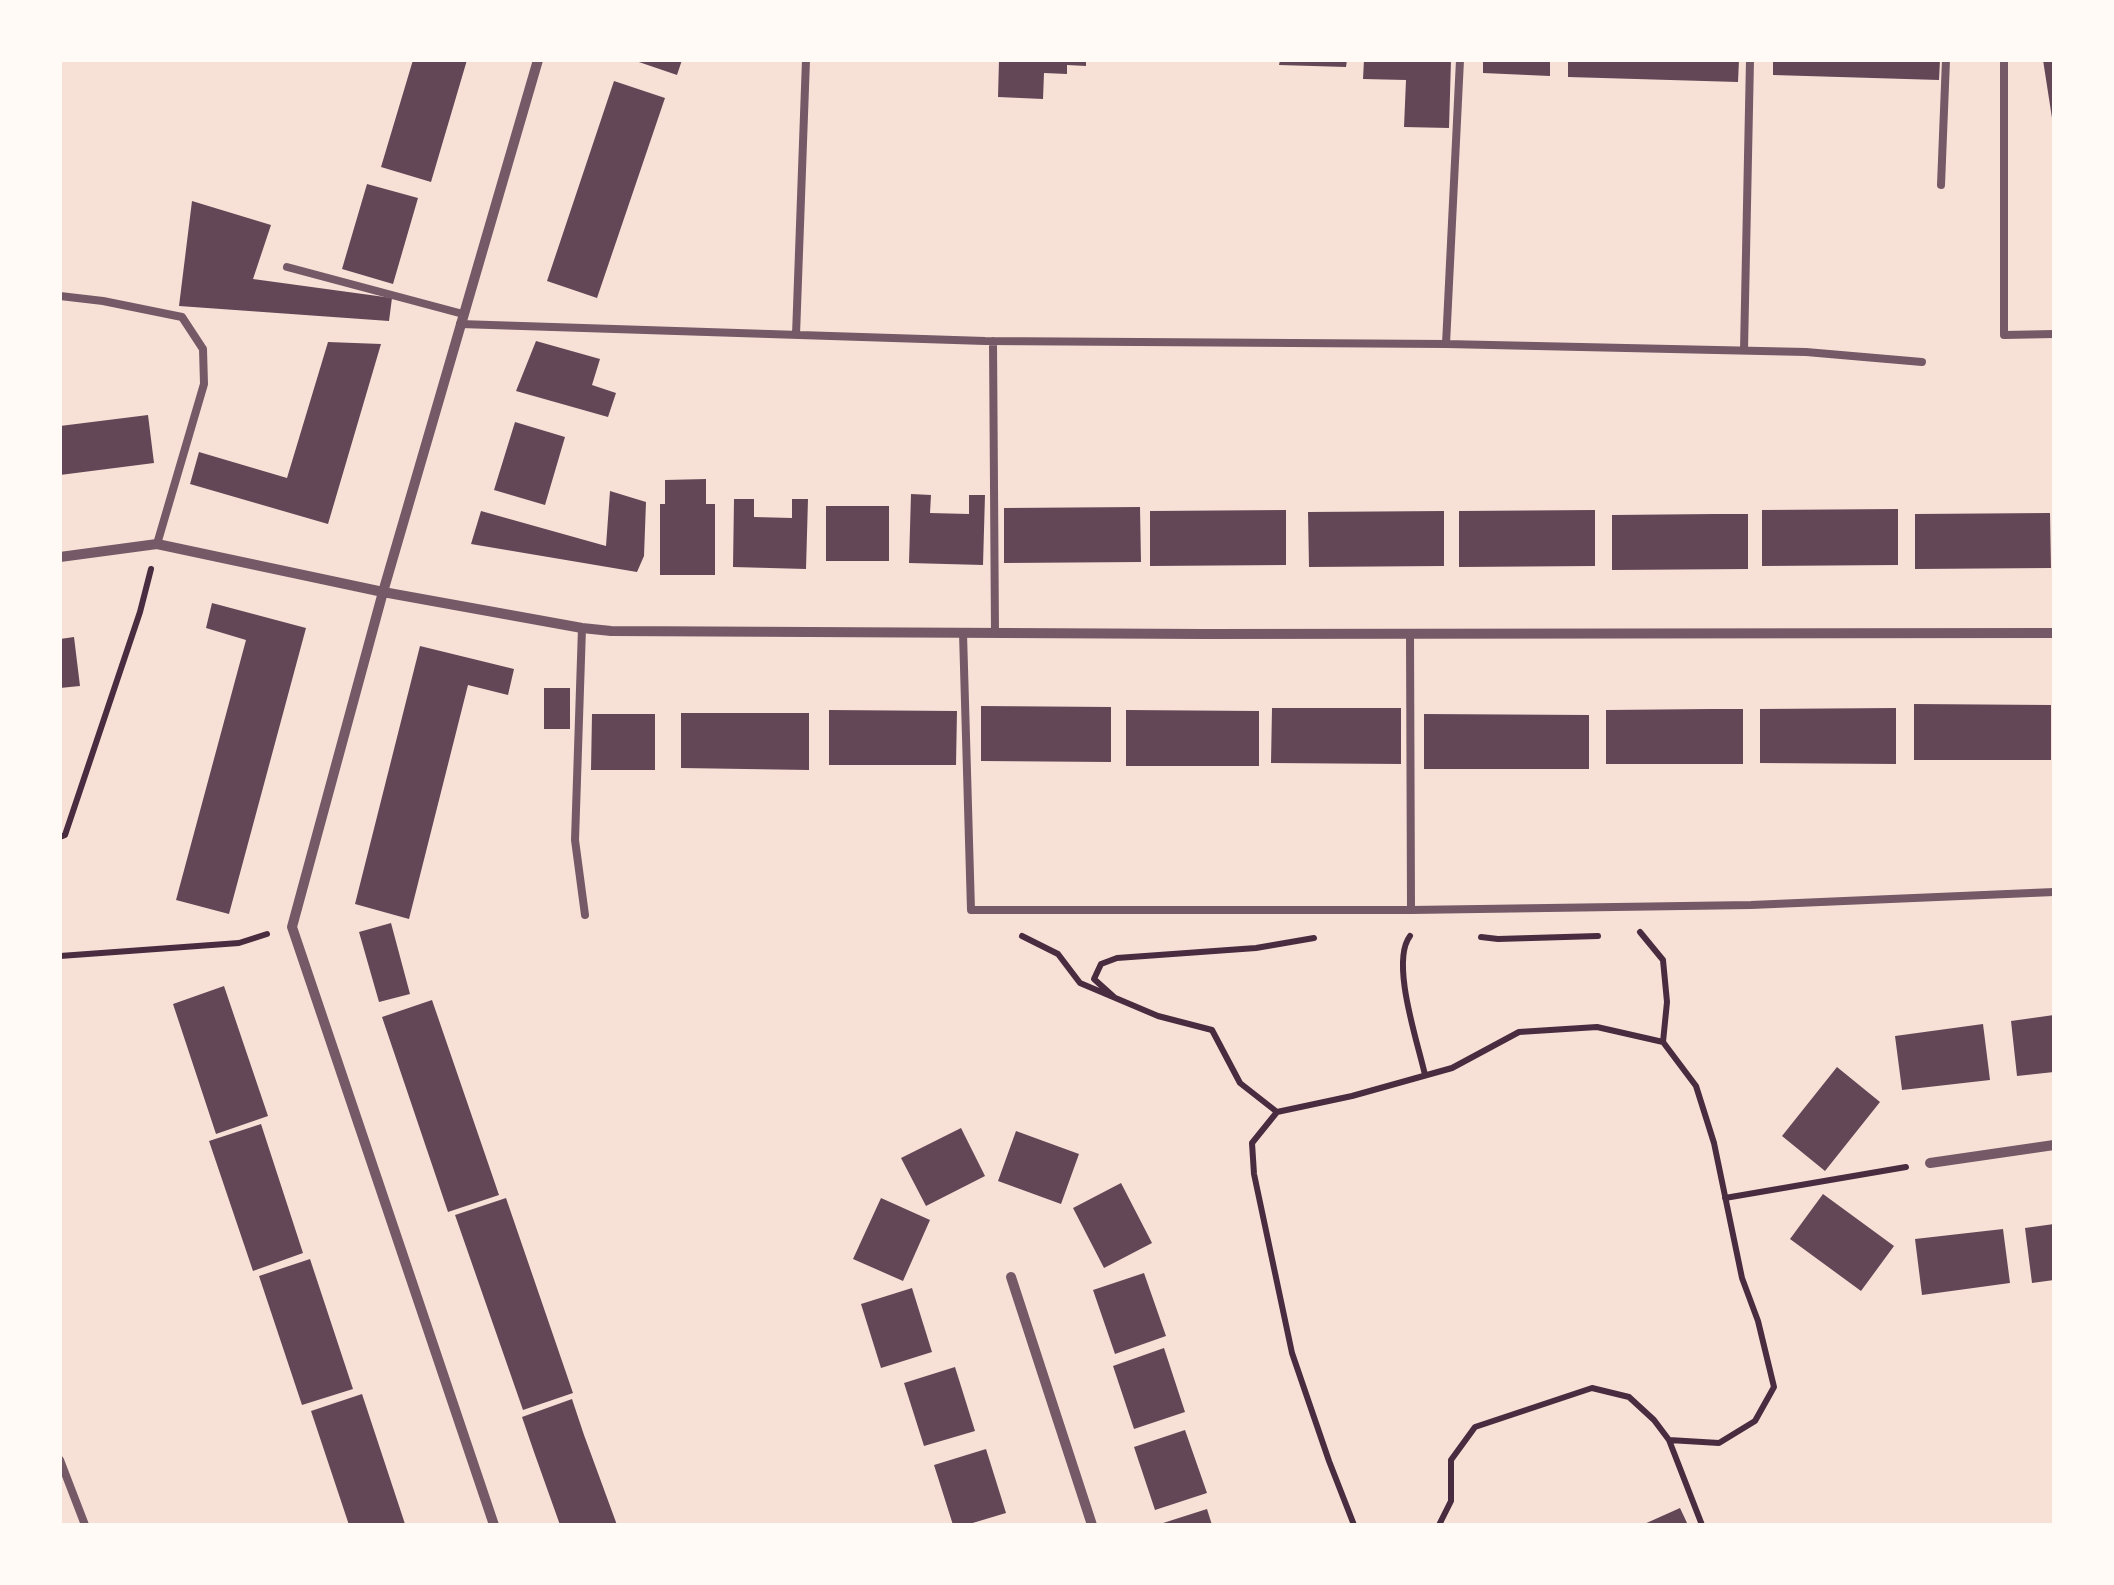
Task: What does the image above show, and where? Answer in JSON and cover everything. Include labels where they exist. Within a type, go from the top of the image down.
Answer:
[{"type":"street","points":[[494,1525],[292,927],[383,592],[538,60]]},
{"type":"street","points":[[60,557],[157,544],[383,592],[610,631],[2054,633]]},
{"type":"street","points":[[1930,1163],[2054,1146]]},
{"type":"street","points":[[1011,1277],[1092,1525]]},
{"type":"lane","points":[[796,335],[806,60]]},
{"type":"lane","points":[[1446,344],[1460,60]]},
{"type":"lane","points":[[1744,350],[1750,60]]},
{"type":"lane","points":[[1941,185],[1946,60]]},
{"type":"lane","points":[[2004,60],[2004,335],[2054,334]]},
{"type":"lane","points":[[286,267],[462,319],[993,340],[1744,350],[1922,362]]},
{"type":"lane","points":[[60,296],[182,317],[203,348],[204,384],[157,544]]},
{"type":"lane","points":[[993,340],[995,633]]},
{"type":"lane","points":[[582,628],[575,840],[585,915]]},
{"type":"lane","points":[[964,633],[971,910],[1751,905],[2054,892]]},
{"type":"lane","points":[[1410,634],[1410,910]]},
{"type":"lane","points":[[60,1460],[85,1525]]},
{"type":"path","points":[[60,837],[65,835],[140,612],[157,544]]},
{"type":"path","points":[[60,956],[239,943],[292,927]]},
{"type":"path","points":[[1638,930],[1663,960],[1667,1002],[1663,1042]]},
{"type":"path","points":[[1395,932],[1414,931],[1403,945],[1405,993],[1424,1075]]},
{"type":"path","points":[[1009,934],[1058,954],[1080,983],[1158,1016],[1212,1030],[1240,1083],[1277,1112]]},
{"type":"path","points":[[1464,936],[1498,939],[1606,934]]},
{"type":"path","points":[[1114,997],[1094,979],[1101,964],[1117,958],[1256,948],[1318,937]]},
{"type":"path","points":[[1354,1525],[1292,1353],[1254,1174],[1252,1143],[1277,1112],[1452,1068],[1519,1032],[1598,1027],[1663,1042],[1696,1086],[1714,1143],[1742,1278],[1758,1321],[1774,1387],[1755,1421],[1719,1443],[1669,1440]]},
{"type":"path","points":[[1724,1198],[1930,1163]]},
{"type":"path","points":[[1439,1525],[1451,1501],[1451,1460],[1475,1427],[1592,1388],[1629,1397],[1654,1420],[1669,1440],[1702,1525]]},
{"type":"building","points":[[413,60],[467,60],[431,182],[381,167]]},
{"type":"building","points":[[633,60],[682,60],[677,75]]},
{"type":"building","points":[[999,60],[1086,60],[1086,66],[1067,65],[1067,74],[1044,73],[1043,99],[998,97]]},
{"type":"building","points":[[1280,60],[1347,60],[1346,67],[1279,65]]},
{"type":"building","points":[[1364,60],[1451,60],[1449,128],[1404,127],[1406,80],[1363,79]]},
{"type":"building","points":[[1483,60],[1550,60],[1550,76],[1483,73]]},
{"type":"building","points":[[1568,60],[1739,60],[1738,82],[1568,77]]},
{"type":"building","points":[[1773,60],[1940,60],[1939,80],[1773,75]]},
{"type":"building","points":[[2043,60],[2054,60],[2054,118],[2052,118]]},
{"type":"building","points":[[614,81],[665,98],[597,298],[547,281]]},
{"type":"building","points":[[367,184],[418,198],[393,284],[342,269]]},
{"type":"building","points":[[192,201],[271,225],[253,279],[392,298],[389,321],[179,306]]},
{"type":"building","points":[[536,341],[600,359],[592,385],[616,393],[608,417],[516,391]]},
{"type":"building","points":[[328,342],[381,344],[328,524],[190,484],[199,452],[287,478]]},
{"type":"building","points":[[148,415],[154,463],[60,475],[60,426]]},
{"type":"building","points":[[515,422],[565,437],[545,505],[494,490]]},
{"type":"building","points":[[706,479],[706,504],[715,504],[715,575],[660,575],[660,504],[665,504],[665,480]]},
{"type":"building","points":[[610,491],[646,502],[644,556],[637,572],[471,544],[481,511],[606,546]]},
{"type":"building","points":[[911,494],[931,495],[930,513],[969,514],[969,495],[985,495],[983,565],[909,563]]},
{"type":"building","points":[[734,499],[754,499],[754,517],[792,518],[792,499],[808,499],[806,569],[733,567]]},
{"type":"building","points":[[826,506],[889,506],[889,561],[826,561]]},
{"type":"building","points":[[1140,507],[1141,562],[1004,563],[1004,508]]},
{"type":"building","points":[[1898,509],[1898,565],[1762,566],[1762,510]]},
{"type":"building","points":[[1286,510],[1286,565],[1150,566],[1150,511]]},
{"type":"building","points":[[1595,510],[1595,566],[1459,567],[1459,511]]},
{"type":"building","points":[[1444,511],[1444,566],[1309,567],[1308,512]]},
{"type":"building","points":[[2050,513],[2051,568],[1915,569],[1915,514]]},
{"type":"building","points":[[1748,514],[1748,569],[1612,570],[1612,515]]},
{"type":"building","points":[[212,603],[306,628],[229,914],[176,900],[246,640],[206,628]]},
{"type":"building","points":[[74,637],[80,686],[60,688],[60,639]]},
{"type":"building","points":[[420,646],[514,669],[508,695],[468,685],[409,919],[355,904]]},
{"type":"building","points":[[544,688],[570,688],[570,729],[544,729]]},
{"type":"building","points":[[1914,704],[2051,705],[2051,760],[1914,760]]},
{"type":"building","points":[[981,706],[1111,707],[1111,762],[981,761]]},
{"type":"building","points":[[1272,708],[1401,708],[1401,764],[1271,763]]},
{"type":"building","points":[[1896,708],[1896,764],[1760,763],[1760,709]]},
{"type":"building","points":[[1743,709],[1743,764],[1606,764],[1606,710]]},
{"type":"building","points":[[829,710],[957,711],[956,765],[829,765]]},
{"type":"building","points":[[1126,710],[1259,711],[1259,766],[1126,766]]},
{"type":"building","points":[[681,713],[809,713],[809,770],[681,768]]},
{"type":"building","points":[[592,714],[655,714],[655,770],[591,770]]},
{"type":"building","points":[[1424,714],[1589,715],[1589,769],[1424,769]]},
{"type":"building","points":[[391,923],[410,994],[379,1002],[359,932]]},
{"type":"building","points":[[224,986],[268,1116],[216,1134],[173,1004]]},
{"type":"building","points":[[432,1000],[499,1195],[448,1212],[382,1017]]},
{"type":"building","points":[[2054,1015],[2054,1072],[2017,1076],[2011,1021]]},
{"type":"building","points":[[1983,1024],[1990,1080],[1902,1090],[1895,1036]]},
{"type":"building","points":[[1837,1067],[1880,1102],[1825,1171],[1782,1136]]},
{"type":"building","points":[[261,1124],[303,1253],[253,1271],[209,1141]]},
{"type":"building","points":[[961,1128],[985,1176],[926,1206],[901,1158]]},
{"type":"building","points":[[1016,1131],[1079,1154],[1061,1204],[998,1181]]},
{"type":"building","points":[[1121,1183],[1152,1243],[1104,1268],[1073,1208]]},
{"type":"building","points":[[1823,1194],[1894,1246],[1861,1291],[1790,1239]]},
{"type":"building","points":[[506,1198],[573,1393],[523,1410],[455,1215]]},
{"type":"building","points":[[881,1198],[930,1220],[903,1281],[853,1259]]},
{"type":"building","points":[[2054,1224],[2054,1280],[2032,1283],[2025,1228]]},
{"type":"building","points":[[2003,1229],[2010,1283],[1922,1295],[1915,1239]]},
{"type":"building","points":[[310,1259],[353,1389],[302,1405],[259,1276]]},
{"type":"building","points":[[1144,1273],[1166,1336],[1115,1354],[1093,1290]]},
{"type":"building","points":[[912,1288],[932,1352],[881,1368],[861,1304]]},
{"type":"building","points":[[1164,1348],[1185,1412],[1134,1429],[1113,1366]]},
{"type":"building","points":[[955,1367],[975,1431],[924,1446],[904,1383]]},
{"type":"building","points":[[362,1394],[403,1525],[349,1525],[311,1411]]},
{"type":"building","points":[[572,1399],[617,1525],[560,1525],[522,1417]]},
{"type":"building","points":[[1185,1430],[1207,1493],[1155,1510],[1134,1447]]},
{"type":"building","points":[[986,1449],[1006,1513],[953,1525],[934,1465]]},
{"type":"building","points":[[1680,1508],[1688,1525],[1642,1525]]},
{"type":"building","points":[[1207,1509],[1212,1525],[1160,1525],[1160,1524]]}]
